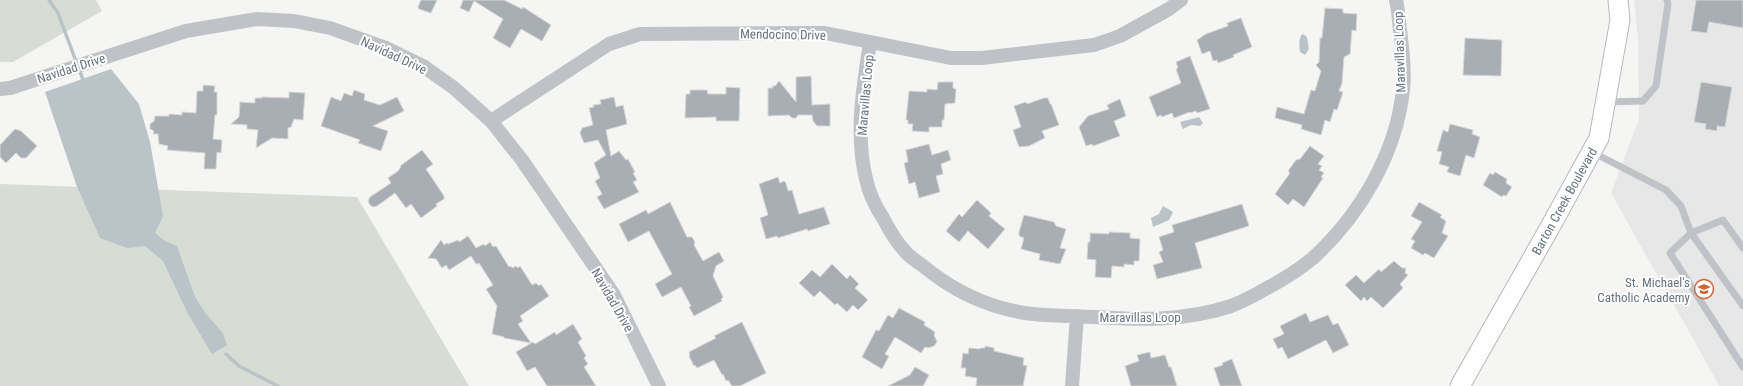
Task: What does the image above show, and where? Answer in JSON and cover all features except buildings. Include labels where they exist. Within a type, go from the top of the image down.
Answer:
[{"type":"street","name":"Mendocino Drive","points":[[491,121],[609,44],[640,34],[825,33],[951,58],[982,58],[1094,45],[1120,36],[1169,9],[1181,0]]},
{"type":"street","name":"Maravillas Loop","points":[[870,43],[861,108],[860,148],[866,181],[874,204],[904,252],[957,291],[979,302],[1032,314],[1156,319],[1182,318],[1232,306],[1253,296],[1312,259],[1340,228],[1367,193],[1388,150],[1397,122],[1403,88],[1402,47],[1396,0]]},
{"type":"street","name":"Barton Creek Boulevard","points":[[1460,386],[1599,138],[1620,20],[1618,0]]},
{"type":"street","name":"Navidad Drive","points":[[5,88],[156,39],[186,31],[257,20],[294,21],[330,28],[386,48],[423,66],[454,88],[491,121],[522,160],[614,295],[659,386]]},
{"type":"street","points":[[1072,386],[1077,316]]},
{"type":"lane","points":[[1606,102],[1643,100],[1656,86],[1668,4],[1667,0]]},
{"type":"lane","points":[[1591,152],[1666,190],[1681,206],[1691,233],[1743,306]]},
{"type":"lane","points":[[1743,248],[1723,220],[1691,233],[1670,253],[1743,367]]},
{"type":"shaded area","points":[[0,0],[96,0],[102,11],[13,62],[0,62]]},
{"type":"shaded area","name":"St. Michael's Catholic Academy","points":[[1634,0],[1743,0],[1743,386],[1718,386],[1719,385],[1611,193],[1639,119],[1638,37]]},
{"type":"shaded area","points":[[1303,34],[1307,37],[1309,49],[1305,55],[1300,52],[1299,48],[1300,37]]},
{"type":"shaded area","points":[[111,69],[139,104],[150,142],[163,216],[155,233],[165,241],[177,246],[195,297],[206,314],[223,333],[227,345],[212,354],[187,312],[163,261],[145,246],[127,248],[100,238],[77,187],[45,92]]},
{"type":"shaded area","points":[[1199,117],[1203,123],[1200,126],[1191,125],[1183,129],[1180,122]]},
{"type":"shaded area","points":[[0,184],[357,197],[469,386],[0,386]]},
{"type":"shaded area","points":[[1163,206],[1173,212],[1169,220],[1153,227],[1151,218],[1159,214]]},
{"type":"waterway","points":[[49,0],[58,13],[77,64]]},
{"type":"waterway","points":[[79,69],[84,82]]},
{"type":"waterway","points":[[226,354],[239,366],[278,386]]},
{"type":"place","name":"St. Michael's Catholic Academy","points":[[1704,289]]}]
